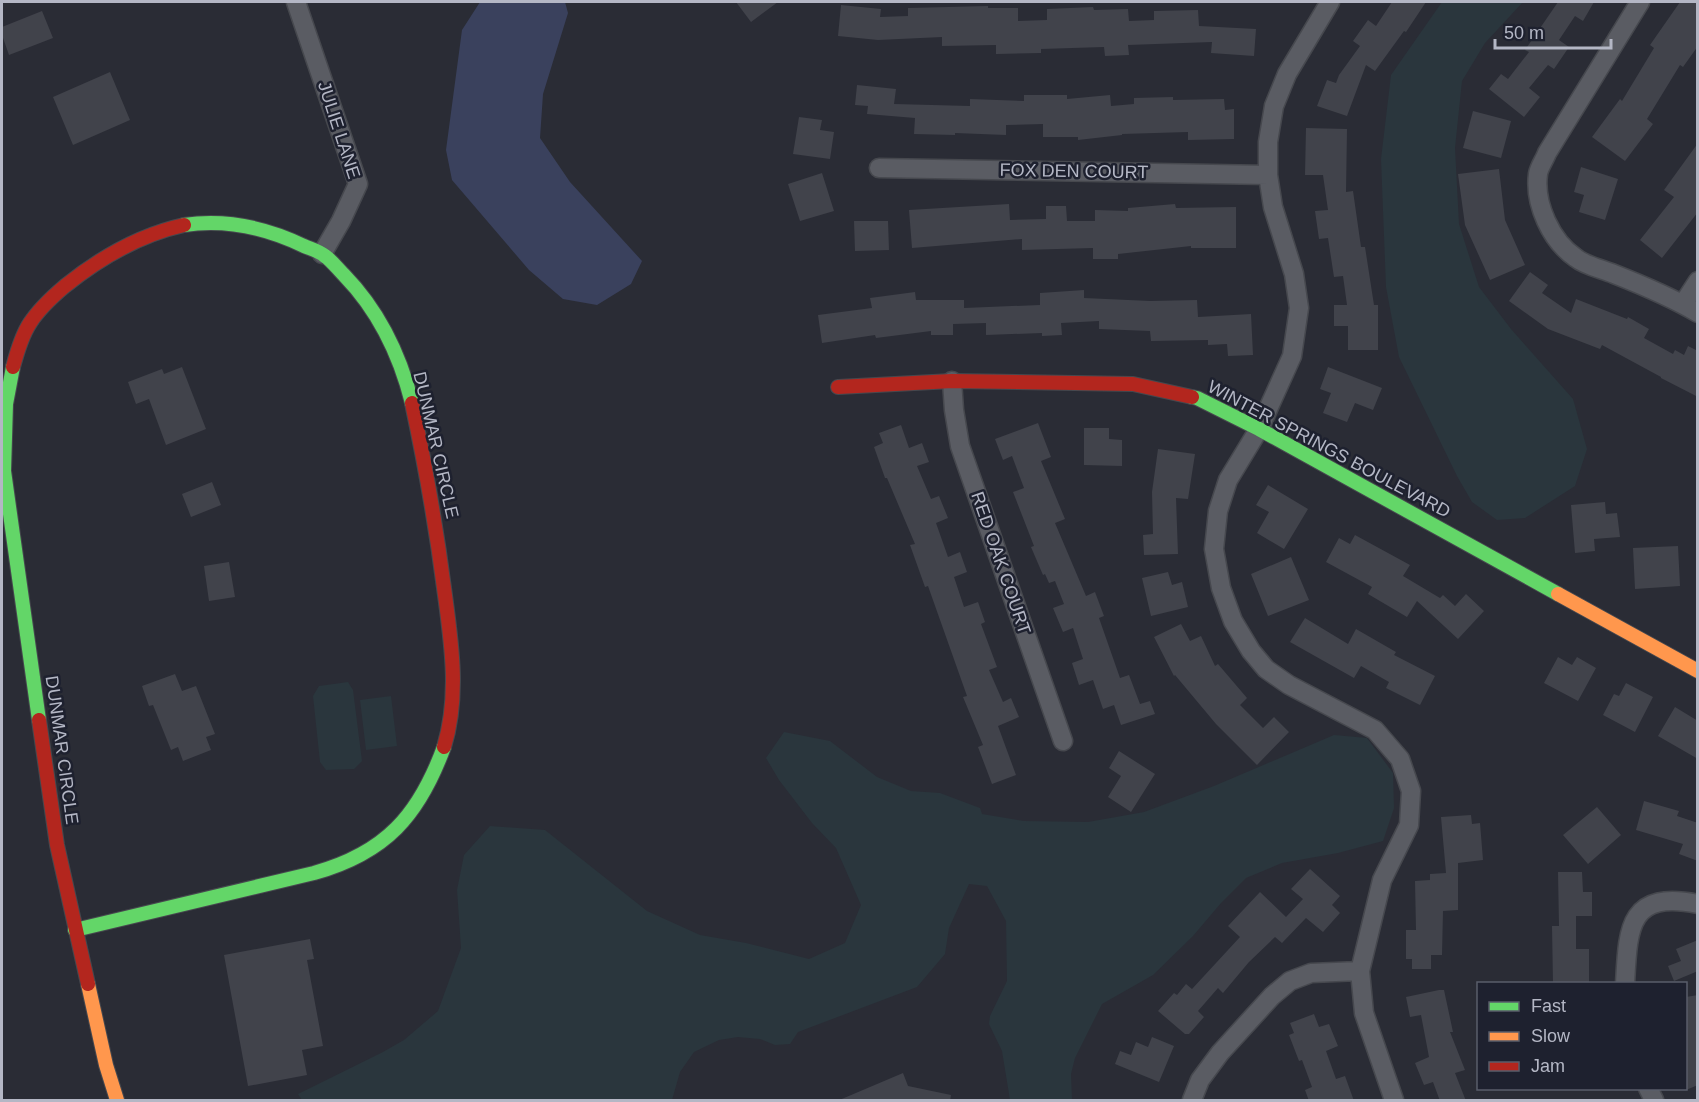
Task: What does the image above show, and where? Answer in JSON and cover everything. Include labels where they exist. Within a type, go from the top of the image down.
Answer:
[{"type":"street","name":"JULIE LANE","points":[[296,2],[358,184],[341,221],[322,254]]},
{"type":"street","points":[[1330,2],[1287,74],[1274,106],[1268,142],[1268,175],[1273,207],[1294,274],[1299,308],[1292,356],[1259,429],[1228,480],[1218,511],[1214,549],[1221,588],[1233,621],[1251,651],[1266,669],[1289,685],[1376,730],[1400,759],[1411,791],[1409,825],[1382,880],[1359,970],[1364,1013],[1394,1101]]},
{"type":"street","points":[[1640,2],[1547,153],[1538,173],[1539,201],[1547,224],[1558,242],[1577,259],[1690,308],[1698,281]]},
{"type":"street","name":"FOX DEN COURT","points":[[879,168],[1268,175]]},
{"type":"street","name":"DUNMAR CIRCLE","points":[[75,930],[314,873],[349,862],[377,846],[392,835],[417,803],[436,767],[452,710],[454,676],[436,522],[408,387],[393,346],[374,311],[349,280],[322,254],[254,228],[213,222],[176,227],[118,248],[84,271],[52,298],[29,324],[17,352],[4,409],[4,471],[57,845],[75,930],[106,1065],[117,1101]]},
{"type":"street","name":"WINTER SPRINGS BOULEVARD","points":[[838,387],[952,381],[1133,384],[1197,398],[1259,429],[1698,670]]},
{"type":"street","name":"RED OAK COURT","points":[[952,381],[960,446],[1063,741]]},
{"type":"street","points":[[1625,982],[1629,931],[1639,912],[1653,903],[1671,900],[1698,904]]},
{"type":"street","points":[[1192,1101],[1200,1080],[1220,1053],[1272,996],[1290,981],[1311,973],[1359,970]]},
{"type":"shaded area","points":[[1442,2],[1523,2],[1485,43],[1462,81],[1455,148],[1459,224],[1479,287],[1511,329],[1573,399],[1587,449],[1575,486],[1525,518],[1497,520],[1472,502],[1399,357],[1386,287],[1381,159],[1391,75]]},
{"type":"shaded area","points":[[348,682],[353,690],[362,761],[354,769],[326,770],[320,762],[313,696],[319,686]]},
{"type":"shaded area","points":[[391,696],[397,746],[366,750],[360,700]]},
{"type":"shaded area","points":[[784,732],[830,741],[877,777],[911,791],[940,793],[980,808],[982,814],[1024,821],[1088,822],[1144,812],[1214,786],[1334,735],[1367,738],[1393,773],[1394,808],[1383,841],[1338,853],[1282,863],[1246,878],[1193,936],[1153,975],[1102,1004],[1075,1058],[1071,1074],[1072,1100],[1010,1100],[1002,1051],[989,1024],[990,1016],[1007,981],[1006,921],[987,886],[969,884],[949,928],[945,954],[917,987],[798,1032],[790,1044],[775,1045],[760,1039],[738,1037],[719,1040],[694,1052],[680,1072],[672,1100],[302,1100],[298,1094],[404,1040],[438,1011],[461,948],[457,890],[464,855],[490,826],[545,830],[647,911],[700,935],[746,943],[809,959],[845,943],[861,905],[836,848],[812,823],[779,780],[766,758]]},
{"type":"water","points":[[480,2],[565,2],[568,13],[543,94],[540,138],[570,182],[642,261],[631,284],[597,305],[563,299],[529,270],[452,180],[446,150],[462,30]]},
{"type":"building","points":[[736,2],[778,2],[751,22]]},
{"type":"building","points":[[1392,2],[1426,2],[1375,71],[1366,65],[1347,116],[1317,106],[1327,80],[1336,83],[1339,75],[1360,46],[1353,41],[1368,20],[1376,26]]},
{"type":"building","points":[[1558,2],[1594,2],[1583,21],[1575,16],[1559,40],[1569,47],[1554,69],[1548,65],[1529,88],[1540,97],[1524,117],[1489,89],[1501,74],[1508,79],[1529,52],[1525,50]]},
{"type":"building","points":[[1680,2],[1698,2],[1698,46],[1683,67],[1680,65],[1647,119],[1653,124],[1625,161],[1592,137],[1620,99],[1622,101],[1654,48],[1650,45]]},
{"type":"building","points":[[841,5],[881,9],[880,17],[908,16],[908,8],[988,6],[988,8],[1018,8],[1018,21],[1047,20],[1047,9],[1093,7],[1094,10],[1128,9],[1129,21],[1154,20],[1154,11],[1198,10],[1199,26],[1256,29],[1254,56],[1211,53],[1212,42],[1128,45],[1129,55],[1105,56],[1104,47],[1041,49],[1041,53],[996,54],[996,45],[942,46],[942,37],[878,40],[838,36]]},
{"type":"building","points":[[42,11],[53,38],[9,55],[2,35],[2,27]]},
{"type":"building","points":[[110,72],[130,120],[73,145],[53,97]]},
{"type":"building","points":[[857,85],[896,89],[894,104],[970,106],[970,99],[1024,101],[1024,95],[1067,95],[1067,99],[1110,95],[1111,106],[1134,104],[1134,98],[1224,99],[1225,110],[1234,109],[1234,139],[1188,140],[1188,132],[1122,134],[1078,140],[1078,137],[1043,137],[1043,124],[1006,125],[1006,135],[914,134],[915,118],[867,114],[868,106],[855,105]]},
{"type":"building","points":[[1473,111],[1511,121],[1501,158],[1463,148]]},
{"type":"building","points":[[799,117],[822,120],[820,130],[834,132],[830,159],[793,154]]},
{"type":"building","points":[[1306,128],[1347,129],[1346,192],[1353,191],[1361,247],[1365,247],[1374,305],[1378,305],[1378,350],[1348,350],[1348,326],[1334,326],[1334,305],[1347,305],[1343,276],[1334,277],[1328,238],[1319,239],[1315,211],[1328,210],[1323,175],[1305,175]]},
{"type":"building","points":[[1698,143],[1698,212],[1662,258],[1640,240],[1674,197],[1664,190]]},
{"type":"building","points":[[1581,167],[1618,179],[1605,220],[1579,212],[1584,195],[1574,192]]},
{"type":"building","points":[[1499,169],[1505,220],[1525,265],[1490,280],[1465,225],[1458,174]]},
{"type":"building","points":[[822,173],[834,211],[800,221],[788,184]]},
{"type":"building","points":[[1009,204],[1010,220],[1046,219],[1046,206],[1066,206],[1067,221],[1095,221],[1095,210],[1128,211],[1128,208],[1175,204],[1176,208],[1236,207],[1236,248],[1191,248],[1191,246],[1118,254],[1118,259],[1093,259],[1093,248],[1022,250],[1022,239],[912,248],[909,210]]},
{"type":"building","points":[[854,221],[888,221],[889,250],[855,251]]},
{"type":"building","points":[[1530,272],[1548,285],[1542,293],[1571,313],[1576,299],[1627,319],[1628,317],[1649,329],[1644,338],[1673,354],[1675,350],[1684,355],[1688,346],[1698,351],[1698,397],[1602,345],[1600,349],[1548,329],[1509,301]]},
{"type":"building","points":[[1084,290],[1084,298],[1150,301],[1197,300],[1198,317],[1251,314],[1253,355],[1228,356],[1227,344],[1208,345],[1208,340],[1151,341],[1150,331],[1099,329],[1099,321],[1061,323],[1062,335],[1042,336],[1042,333],[986,335],[986,323],[953,324],[953,335],[931,335],[931,331],[876,338],[875,335],[822,343],[818,315],[872,308],[870,298],[915,292],[916,300],[964,300],[964,308],[1040,305],[1040,293]]},
{"type":"building","points":[[182,367],[206,429],[166,445],[149,399],[136,404],[128,382],[162,369],[164,374]]},
{"type":"building","points":[[1328,367],[1382,388],[1373,410],[1355,403],[1347,422],[1323,413],[1331,393],[1320,389]]},
{"type":"building","points":[[1038,423],[1051,457],[1041,461],[1065,519],[1055,523],[1086,596],[1095,592],[1104,616],[1099,618],[1120,678],[1129,675],[1140,704],[1150,701],[1155,714],[1121,725],[1114,705],[1103,709],[1093,680],[1079,685],[1072,663],[1083,659],[1073,628],[1063,632],[1053,608],[1064,604],[1055,581],[1049,583],[1045,574],[1043,575],[1031,547],[1034,546],[1013,492],[1024,488],[1012,456],[1003,460],[995,439]]},
{"type":"building","points":[[901,425],[909,448],[922,443],[929,462],[917,466],[931,499],[939,496],[948,518],[936,523],[948,557],[960,552],[967,572],[954,577],[964,607],[978,602],[985,622],[981,624],[997,667],[989,670],[1003,702],[1011,698],[1019,717],[998,726],[1016,775],[992,784],[978,747],[983,745],[963,697],[967,696],[928,586],[925,587],[910,545],[915,544],[887,478],[885,478],[874,447],[883,443],[879,433]]},
{"type":"building","points":[[1084,428],[1109,428],[1109,439],[1122,440],[1122,466],[1084,465]]},
{"type":"building","points":[[1158,449],[1195,454],[1188,499],[1176,498],[1178,554],[1144,555],[1143,535],[1153,534],[1152,492]]},
{"type":"building","points":[[212,482],[221,505],[191,517],[182,494]]},
{"type":"building","points":[[1268,485],[1308,509],[1284,549],[1257,533],[1269,512],[1256,505]]},
{"type":"building","points":[[1605,502],[1606,514],[1617,513],[1620,537],[1594,539],[1595,551],[1575,553],[1571,505]]},
{"type":"building","points":[[1355,535],[1410,565],[1403,576],[1440,598],[1443,595],[1455,606],[1466,594],[1484,611],[1458,639],[1417,601],[1407,617],[1368,594],[1372,587],[1326,562],[1339,538],[1350,544]]},
{"type":"building","points":[[1678,546],[1680,586],[1635,589],[1633,548]]},
{"type":"building","points":[[1291,557],[1309,600],[1268,616],[1251,574]]},
{"type":"building","points":[[229,562],[235,597],[209,601],[204,566]]},
{"type":"building","points":[[1168,572],[1172,585],[1182,582],[1188,607],[1151,616],[1142,578]]},
{"type":"building","points":[[1305,618],[1348,644],[1356,629],[1396,652],[1394,655],[1435,676],[1420,705],[1386,688],[1389,682],[1361,666],[1354,678],[1290,642]]},
{"type":"building","points":[[1181,624],[1190,641],[1201,636],[1215,666],[1218,664],[1247,698],[1240,705],[1263,728],[1274,717],[1289,732],[1257,765],[1216,724],[1174,676],[1154,637]]},
{"type":"building","points":[[1558,657],[1572,665],[1577,657],[1596,668],[1578,701],[1544,683]]},
{"type":"building","points":[[175,674],[182,691],[196,686],[215,734],[206,737],[211,750],[183,761],[178,747],[171,750],[153,705],[149,706],[142,686]]},
{"type":"building","points":[[1626,683],[1653,697],[1635,732],[1603,715],[1614,694],[1619,696]]},
{"type":"building","points":[[1675,707],[1698,721],[1698,759],[1658,736]]},
{"type":"building","points":[[1119,751],[1155,774],[1131,812],[1108,797],[1121,776],[1109,768]]},
{"type":"building","points":[[1644,801],[1679,811],[1677,816],[1698,823],[1698,861],[1679,854],[1683,844],[1636,830]]},
{"type":"building","points":[[1597,807],[1621,835],[1588,864],[1563,835]]},
{"type":"building","points":[[1471,815],[1472,824],[1480,823],[1483,860],[1458,863],[1458,910],[1443,911],[1442,955],[1431,955],[1431,969],[1412,969],[1412,959],[1406,959],[1406,930],[1416,930],[1415,881],[1430,880],[1430,874],[1446,873],[1441,817]]},
{"type":"building","points":[[1310,869],[1340,896],[1332,905],[1340,913],[1323,932],[1306,918],[1282,943],[1275,937],[1249,962],[1223,993],[1218,988],[1198,1011],[1204,1017],[1189,1034],[1185,1034],[1158,1011],[1174,993],[1177,995],[1186,984],[1192,989],[1240,937],[1228,926],[1260,892],[1286,917],[1303,899],[1291,889]]},
{"type":"building","points":[[1558,872],[1582,872],[1583,892],[1592,892],[1592,916],[1576,916],[1576,949],[1589,949],[1589,982],[1553,982],[1552,926],[1559,926]]},
{"type":"building","points":[[310,939],[314,959],[307,960],[323,1046],[302,1050],[307,1075],[248,1086],[224,955]]},
{"type":"building","points":[[1698,940],[1698,971],[1674,981],[1668,966],[1681,961],[1676,949]]},
{"type":"building","points":[[1444,990],[1453,1032],[1450,1032],[1465,1070],[1455,1073],[1466,1101],[1440,1101],[1433,1082],[1424,1085],[1415,1063],[1429,1057],[1421,1015],[1410,1017],[1406,997]]},
{"type":"building","points":[[1698,995],[1698,1085],[1687,1090],[1687,997]]},
{"type":"building","points":[[1314,1014],[1319,1027],[1329,1024],[1338,1046],[1326,1051],[1336,1079],[1345,1076],[1354,1101],[1309,1101],[1305,1090],[1312,1087],[1289,1035],[1294,1033],[1290,1023]]},
{"type":"building","points":[[1152,1037],[1174,1046],[1159,1082],[1115,1064],[1120,1051],[1131,1055],[1136,1042],[1148,1047]]},
{"type":"building","points":[[903,1073],[908,1086],[951,1095],[950,1101],[837,1101]]},
{"type":"traffic: fast","points":[[184,225],[215,223],[246,226],[276,234],[318,251],[328,258],[368,303],[378,319],[401,368],[412,403]]},
{"type":"traffic: fast","points":[[13,367],[6,404],[4,471],[39,720]]},
{"type":"traffic: fast","points":[[1192,397],[1259,429],[1558,594]]},
{"type":"traffic: fast","points":[[75,930],[339,865],[380,842],[397,828],[423,793],[444,747]]},
{"type":"traffic: slow","points":[[1558,594],[1698,671]]},
{"type":"traffic: slow","points":[[88,984],[106,1065],[117,1100]]},
{"type":"traffic: jam","points":[[13,367],[22,338],[30,323],[46,303],[65,286],[121,248],[167,229],[184,225]]},
{"type":"traffic: jam","points":[[838,387],[952,381],[1133,384],[1192,397]]},
{"type":"traffic: jam","points":[[412,403],[434,518],[453,668],[452,708],[444,747]]},
{"type":"traffic: jam","points":[[39,720],[57,845],[88,984]]}]
